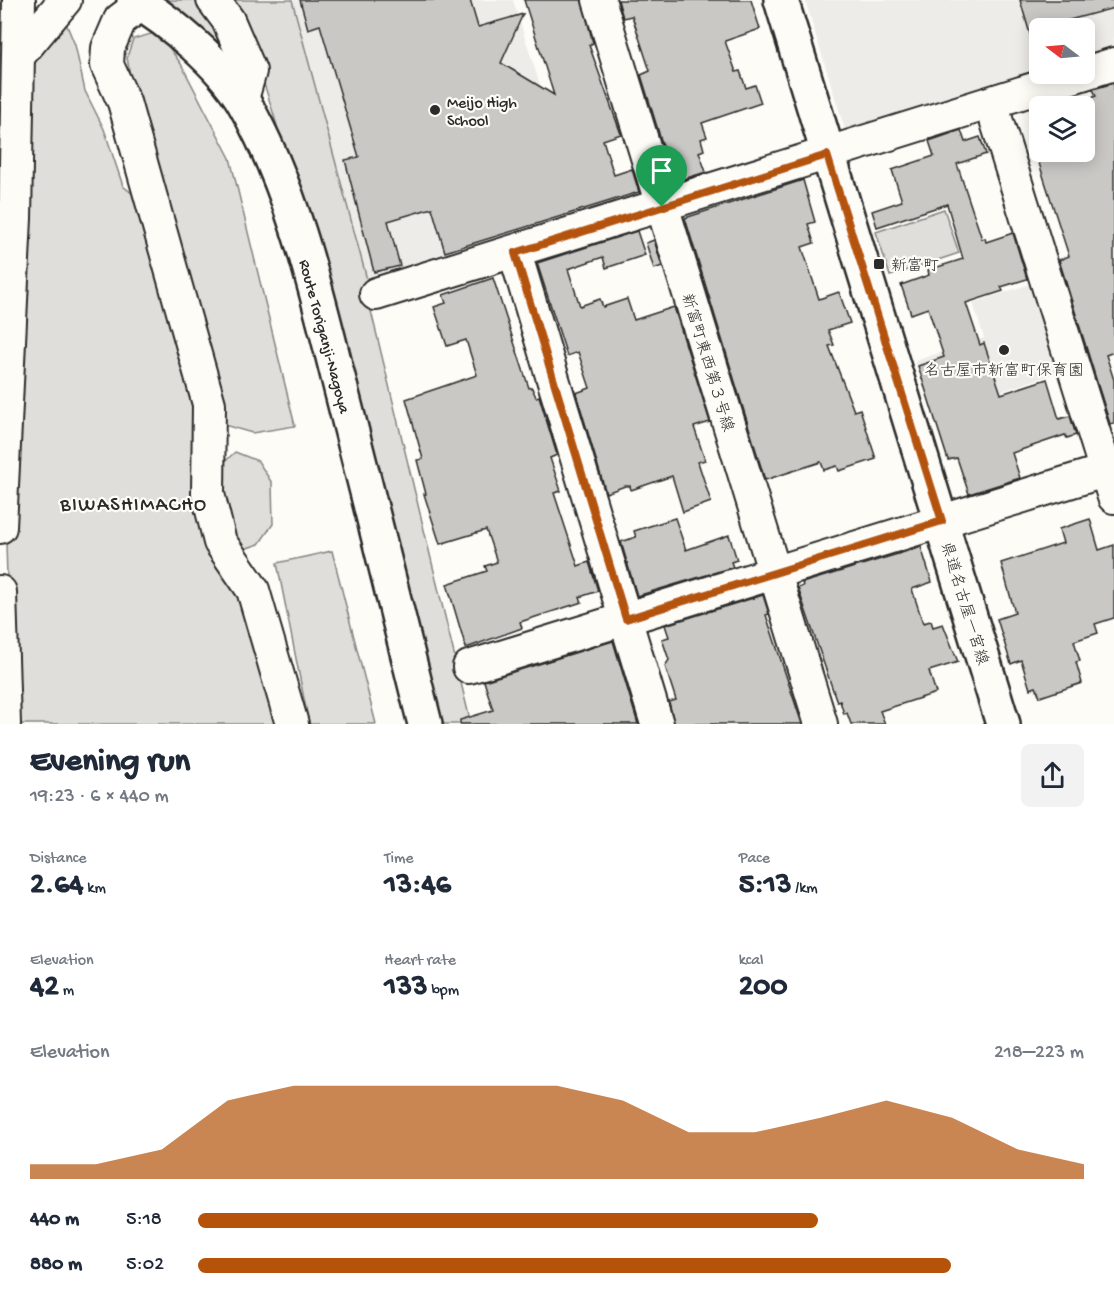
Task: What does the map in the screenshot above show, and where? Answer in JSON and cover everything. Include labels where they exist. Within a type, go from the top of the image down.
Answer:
[{"type":"main road","name":"県道名古屋一宮線","points":[[781,0],[1003,724]]},
{"type":"main road","name":"Route Toriganji-Nagoya","points":[[135,1],[171,25],[189,41],[242,99],[274,158],[321,310],[425,724]]},
{"type":"street","points":[[0,527],[19,55],[19,0]]},
{"type":"street","points":[[19,55],[65,0]]},
{"type":"street","points":[[213,0],[228,20],[250,71],[242,99]]},
{"type":"street","name":"新富町東西第３号線","points":[[599,0],[821,724]]},
{"type":"street","points":[[135,1],[114,31],[107,65],[124,102],[209,405],[208,494],[220,542],[253,590],[292,724]]},
{"type":"street","points":[[376,294],[515,253],[1114,64]]},
{"type":"street","points":[[470,667],[942,521],[1111,479],[991,103]]},
{"type":"street","points":[[515,253],[657,724]]},
{"type":"street","points":[[0,592],[4,724]]},
{"type":"shaded area","points":[[0,0],[2,0],[5,62],[0,183]]},
{"type":"shaded area","points":[[153,0],[200,0],[230,52],[209,41]]},
{"type":"shaded area","points":[[222,0],[292,0],[369,287],[371,311],[471,724],[437,724],[276,121],[254,58],[234,18]]},
{"type":"shaded area","name":"Meijo High School","points":[[292,0],[513,0],[583,220],[369,287]]},
{"type":"shaded area","points":[[805,0],[1114,0],[1114,53],[1095,59],[1095,18],[1029,18],[1029,78],[847,136]]},
{"type":"shaded area","points":[[61,11],[75,45],[85,91],[104,129],[123,186],[138,198],[239,586],[279,724],[11,724],[5,505],[22,61]]},
{"type":"shaded area","points":[[158,32],[181,64],[230,158],[295,426],[252,433],[224,425],[132,88],[127,57],[133,39]]},
{"type":"shaded area","points":[[944,209],[959,253],[890,276],[876,232]]},
{"type":"shaded area","name":"名古屋市新富町保育園","points":[[1036,282],[1065,370],[1002,391],[1008,407],[938,431],[915,361],[984,338],[973,303]]},
{"type":"shaded area","points":[[235,452],[258,461],[272,483],[273,524],[259,544],[241,550],[220,524],[215,471]]},
{"type":"shaded area","points":[[332,551],[376,724],[309,724],[277,563]]},
{"type":"building","name":"Meijo High School","points":[[300,0],[470,0],[478,27],[523,14],[501,63],[554,95],[524,0],[582,0],[593,43],[589,45],[621,134],[603,140],[614,175],[632,169],[639,192],[445,252],[432,208],[388,221],[400,266],[374,272],[345,160],[359,157],[320,25],[308,29]]},
{"type":"building","points":[[618,0],[751,0],[760,29],[725,41],[736,72],[740,71],[746,88],[755,85],[761,103],[702,123],[707,137],[701,139],[704,150],[699,152],[706,172],[674,182],[641,75],[650,71],[632,16],[623,18]]},
{"type":"building","points":[[1020,0],[1114,0],[1114,8],[1077,18],[1029,18],[1029,31]]},
{"type":"building","points":[[1114,83],[1114,352],[1106,355],[1114,380],[1114,423],[1110,424],[1059,260],[1069,256],[1039,162],[1095,162],[1096,96],[1093,89]]},
{"type":"building","points":[[961,130],[965,142],[980,137],[986,154],[957,164],[982,239],[985,238],[986,242],[1013,233],[1027,279],[1001,287],[1003,291],[966,303],[980,345],[984,343],[1001,394],[1047,379],[1059,419],[1070,416],[1076,435],[1067,438],[1065,435],[1012,453],[1020,478],[969,494],[957,458],[948,460],[918,366],[944,357],[928,308],[911,314],[901,285],[929,275],[928,270],[963,259],[947,204],[877,227],[872,211],[902,201],[892,170],[934,156],[929,141]]},
{"type":"building","points":[[803,180],[815,222],[808,224],[814,243],[802,247],[819,299],[839,292],[850,323],[828,330],[834,345],[829,346],[854,411],[860,409],[876,459],[839,471],[837,466],[824,470],[821,462],[765,480],[685,218]]},
{"type":"building","points":[[637,231],[645,255],[606,268],[603,257],[568,269],[580,306],[600,299],[603,307],[627,299],[634,320],[674,307],[710,422],[694,427],[705,460],[698,462],[711,502],[683,512],[672,476],[631,490],[630,486],[625,486],[606,493],[576,393],[590,388],[578,352],[567,356],[537,263]]},
{"type":"building","points":[[654,240],[662,266],[654,269],[646,243]]},
{"type":"building","points":[[493,278],[529,388],[532,388],[536,397],[539,396],[557,455],[550,458],[561,491],[554,493],[578,566],[589,562],[598,591],[580,597],[582,602],[520,622],[522,628],[466,648],[447,584],[487,571],[485,566],[497,562],[486,530],[440,544],[424,494],[426,494],[417,460],[423,459],[406,399],[477,375],[466,340],[447,346],[434,307],[446,303],[443,295]]},
{"type":"building","points":[[675,518],[686,550],[729,535],[737,560],[731,562],[733,567],[637,596],[621,542],[636,537],[634,531]]},
{"type":"building","points":[[1090,519],[1099,550],[1114,545],[1114,618],[1095,624],[1098,633],[1074,641],[1080,661],[1076,662],[1082,683],[1040,697],[1036,687],[1030,689],[1021,660],[1011,664],[997,619],[1015,613],[1001,563],[1063,543],[1059,529]]},
{"type":"building","points":[[921,547],[932,582],[912,589],[923,623],[931,621],[933,627],[943,624],[958,662],[929,671],[936,693],[880,711],[885,724],[851,724],[847,713],[844,714],[840,701],[837,702],[798,588],[803,586],[802,583]]},
{"type":"building","points":[[763,595],[769,614],[766,615],[802,724],[674,724],[669,702],[676,700],[665,666],[669,660],[662,639],[669,637],[665,625]]},
{"type":"building","points":[[613,641],[638,724],[460,724],[460,720],[493,710],[484,681]]},
{"type":"place","name":"Meijo High School","points":[[435,110]]},
{"type":"place","name":"新富町","points":[[879,264]]},
{"type":"place","name":"名古屋市新富町保育園","points":[[1004,350]]},
{"type":"district","name":"BIWASHIMACHO","points":[[134,503]]},
{"type":"route","points":[[827,155],[942,521],[626,619],[515,253],[662,207],[827,155]]}]
